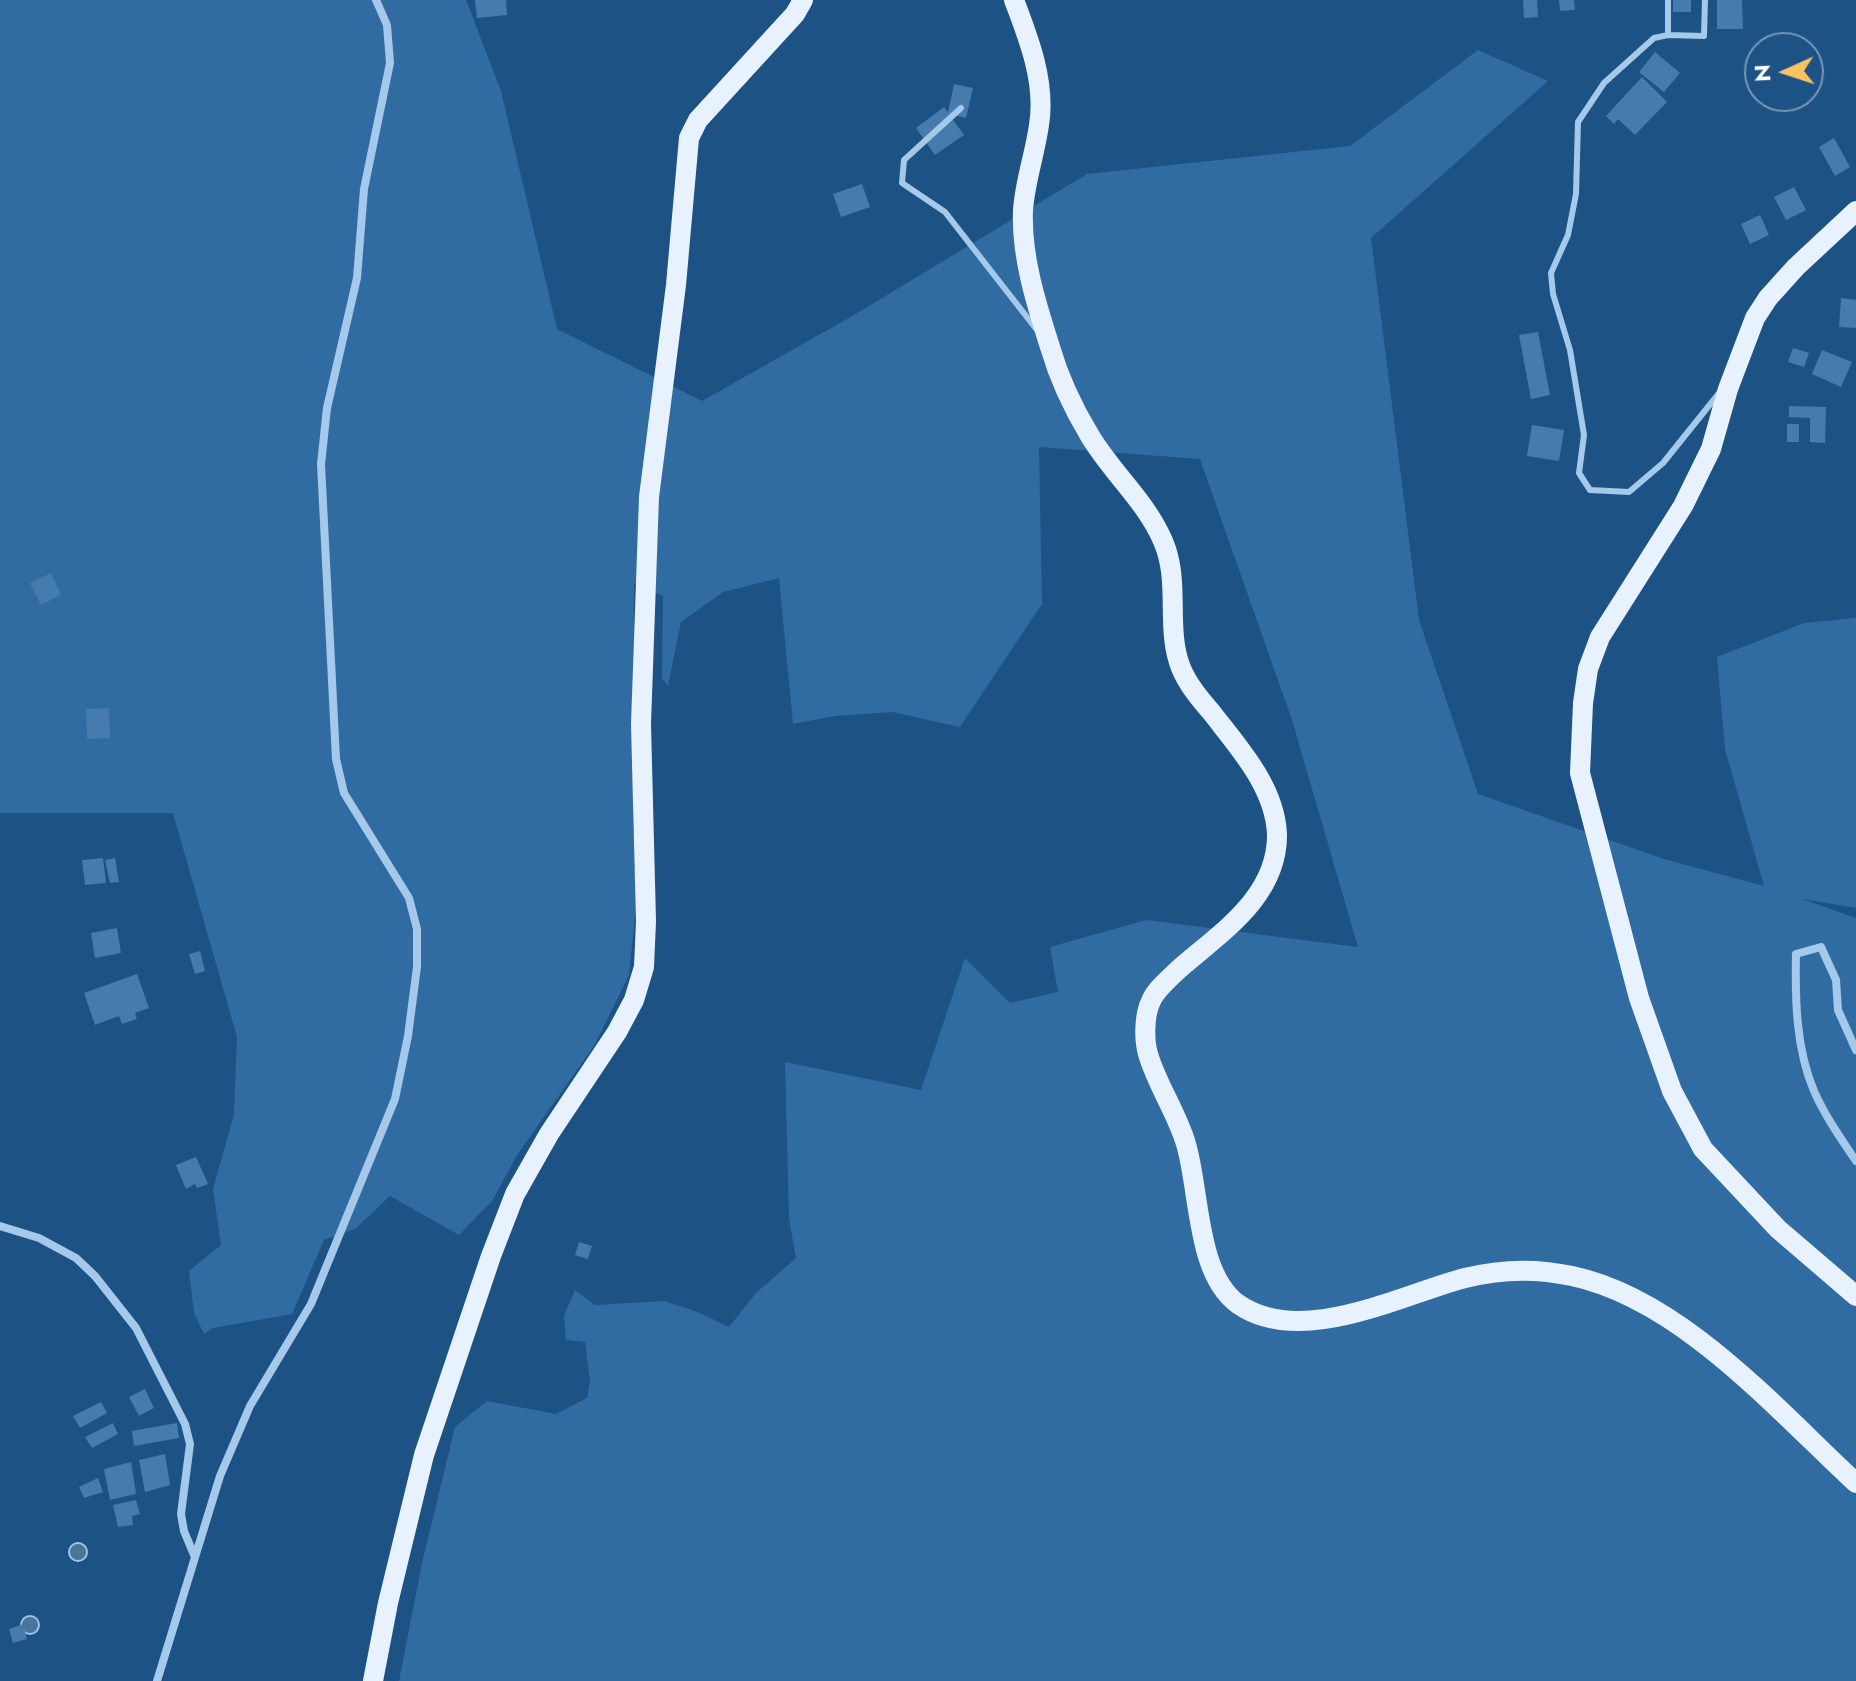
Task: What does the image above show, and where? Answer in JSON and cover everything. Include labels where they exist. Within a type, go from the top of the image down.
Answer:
[{"type":"main road","points":[[373,1681],[388,1603],[424,1455],[491,1256],[515,1194],[549,1134],[617,1032],[634,1000],[644,967],[646,921],[641,724],[649,497],[676,285],[689,138],[698,120],[795,14],[803,0]]},
{"type":"main road","points":[[1014,0],[1031,46],[1039,86],[1041,119],[1023,211],[1025,250],[1050,349],[1064,386],[1091,438],[1144,505],[1166,548],[1173,581],[1175,643],[1181,668],[1192,688],[1253,768],[1267,793],[1274,815],[1277,836],[1273,859],[1262,888],[1224,934],[1165,983],[1151,1001],[1146,1024],[1147,1051],[1186,1143],[1206,1254],[1216,1280],[1234,1301],[1257,1314],[1278,1320],[1327,1318],[1394,1303],[1425,1290],[1492,1273],[1520,1270],[1579,1277],[1654,1309],[1682,1327],[1751,1384],[1856,1483]]},
{"type":"main road","points":[[1855,214],[1796,267],[1755,318],[1711,449],[1683,506],[1600,637],[1588,669],[1580,773],[1639,998],[1678,1103],[1703,1149],[1778,1229],[1856,1296]]},
{"type":"street","points":[[157,1681],[220,1476],[250,1406],[311,1304],[395,1099],[408,1036],[417,967],[417,929],[409,898],[344,793],[336,759],[324,536],[321,464],[327,408],[357,278],[364,189],[390,63],[387,25],[376,0]]},
{"type":"street","points":[[1856,1050],[1838,1010],[1836,980],[1821,947],[1796,954],[1795,983],[1801,1046],[1809,1075],[1836,1131],[1856,1161]]},
{"type":"street","points":[[0,1226],[39,1238],[76,1258],[136,1328],[185,1424],[190,1444],[181,1514],[194,1555]]},
{"type":"lane","points":[[1668,0],[1668,35]]},
{"type":"lane","points":[[1705,0],[1704,36],[1668,35],[1654,38],[1604,83],[1578,122],[1576,194],[1568,235],[1551,273],[1553,294],[1570,350],[1584,435],[1579,473],[1590,490],[1629,492],[1663,463],[1734,373]]},
{"type":"lane","points":[[961,108],[904,160],[902,183],[945,212],[1050,349]]},
{"type":"shaded area","points":[[0,0],[466,0],[501,91],[557,329],[702,401],[854,315],[1087,174],[1350,146],[1478,50],[1548,81],[1371,238],[1419,620],[1478,794],[1664,859],[1764,886],[1725,749],[1717,657],[1804,623],[1856,618],[1856,908],[1802,899],[1856,918],[1856,1681],[399,1681],[422,1563],[455,1427],[487,1401],[556,1414],[587,1398],[590,1381],[585,1342],[566,1340],[564,1316],[575,1290],[595,1305],[664,1301],[698,1312],[729,1327],[756,1293],[796,1258],[789,1219],[785,1062],[921,1090],[965,958],[1010,1003],[1058,992],[1050,947],[1146,920],[1358,947],[1292,720],[1200,459],[1039,447],[1042,604],[960,727],[892,712],[835,716],[793,724],[779,578],[723,592],[681,622],[668,686],[662,678],[663,596],[634,583],[633,816],[636,907],[629,975],[594,1046],[517,1155],[492,1201],[459,1235],[390,1196],[355,1229],[324,1240],[292,1314],[213,1328],[204,1334],[194,1313],[189,1271],[221,1245],[213,1189],[234,1114],[237,1037],[173,813],[0,813]]},
{"type":"shaded area","points":[[74,1543],[82,1543],[87,1552],[85,1559],[74,1561],[69,1556],[69,1548]]},
{"type":"shaded area","points":[[26,1616],[34,1616],[39,1625],[37,1632],[26,1634],[21,1629],[21,1621]]},
{"type":"building","points":[[475,0],[506,0],[507,15],[477,18]]},
{"type":"building","points":[[1523,0],[1537,0],[1538,17],[1524,18]]},
{"type":"building","points":[[1559,0],[1574,0],[1575,10],[1560,11]]},
{"type":"building","points":[[1673,0],[1691,0],[1691,12],[1673,12]]},
{"type":"building","points":[[1717,0],[1742,0],[1743,29],[1717,29]]},
{"type":"building","points":[[1655,52],[1680,73],[1664,92],[1639,72]]},
{"type":"building","points":[[1642,77],[1667,102],[1635,135],[1618,119],[1614,124],[1606,116]]},
{"type":"building","points":[[954,84],[973,88],[966,118],[949,114],[964,135],[935,155],[916,128],[944,107],[948,112]]},
{"type":"building","points":[[1834,138],[1850,167],[1835,176],[1819,147]]},
{"type":"building","points":[[862,184],[870,207],[841,217],[833,194]]},
{"type":"building","points":[[1794,187],[1806,210],[1786,220],[1774,197]]},
{"type":"building","points":[[1760,215],[1769,235],[1750,244],[1741,224]]},
{"type":"building","points":[[1841,298],[1856,300],[1856,328],[1839,327]]},
{"type":"building","points":[[1538,332],[1550,395],[1531,399],[1519,335]]},
{"type":"building","points":[[1793,348],[1809,353],[1804,367],[1788,362]]},
{"type":"building","points":[[1822,350],[1852,362],[1841,387],[1812,374]]},
{"type":"building","points":[[1789,406],[1826,407],[1825,443],[1810,442],[1810,418],[1789,417]]},
{"type":"building","points":[[1787,424],[1799,424],[1799,442],[1787,442]]},
{"type":"building","points":[[1532,425],[1564,430],[1559,461],[1527,456]]},
{"type":"building","points":[[51,573],[61,595],[41,605],[30,583]]},
{"type":"building","points":[[109,708],[110,738],[87,739],[86,709]]},
{"type":"building","points":[[103,858],[106,883],[85,885],[82,860]]},
{"type":"building","points":[[115,858],[119,882],[110,883],[105,860]]},
{"type":"building","points":[[117,928],[121,953],[95,958],[91,933]]},
{"type":"building","points":[[200,951],[205,971],[195,974],[189,954]]},
{"type":"building","points":[[137,974],[149,1008],[135,1013],[137,1019],[122,1024],[119,1016],[95,1025],[84,993]]},
{"type":"building","points":[[196,1157],[208,1184],[197,1188],[195,1184],[186,1189],[176,1165]]},
{"type":"building","points":[[579,1242],[592,1246],[588,1259],[575,1255]]},
{"type":"building","points":[[145,1389],[154,1408],[139,1416],[129,1397]]},
{"type":"building","points":[[101,1402],[107,1413],[80,1428],[73,1416]]},
{"type":"building","points":[[113,1423],[118,1434],[92,1448],[85,1437]]},
{"type":"building","points":[[177,1423],[179,1438],[134,1446],[132,1431]]},
{"type":"building","points":[[165,1454],[170,1485],[145,1492],[139,1460]]},
{"type":"building","points":[[131,1462],[136,1494],[110,1500],[104,1469]]},
{"type":"building","points":[[98,1478],[103,1492],[84,1498],[79,1487]]},
{"type":"building","points":[[136,1500],[140,1514],[132,1516],[133,1525],[118,1527],[113,1505]]},
{"type":"building","points":[[23,1624],[27,1639],[13,1643],[9,1629]]}]
